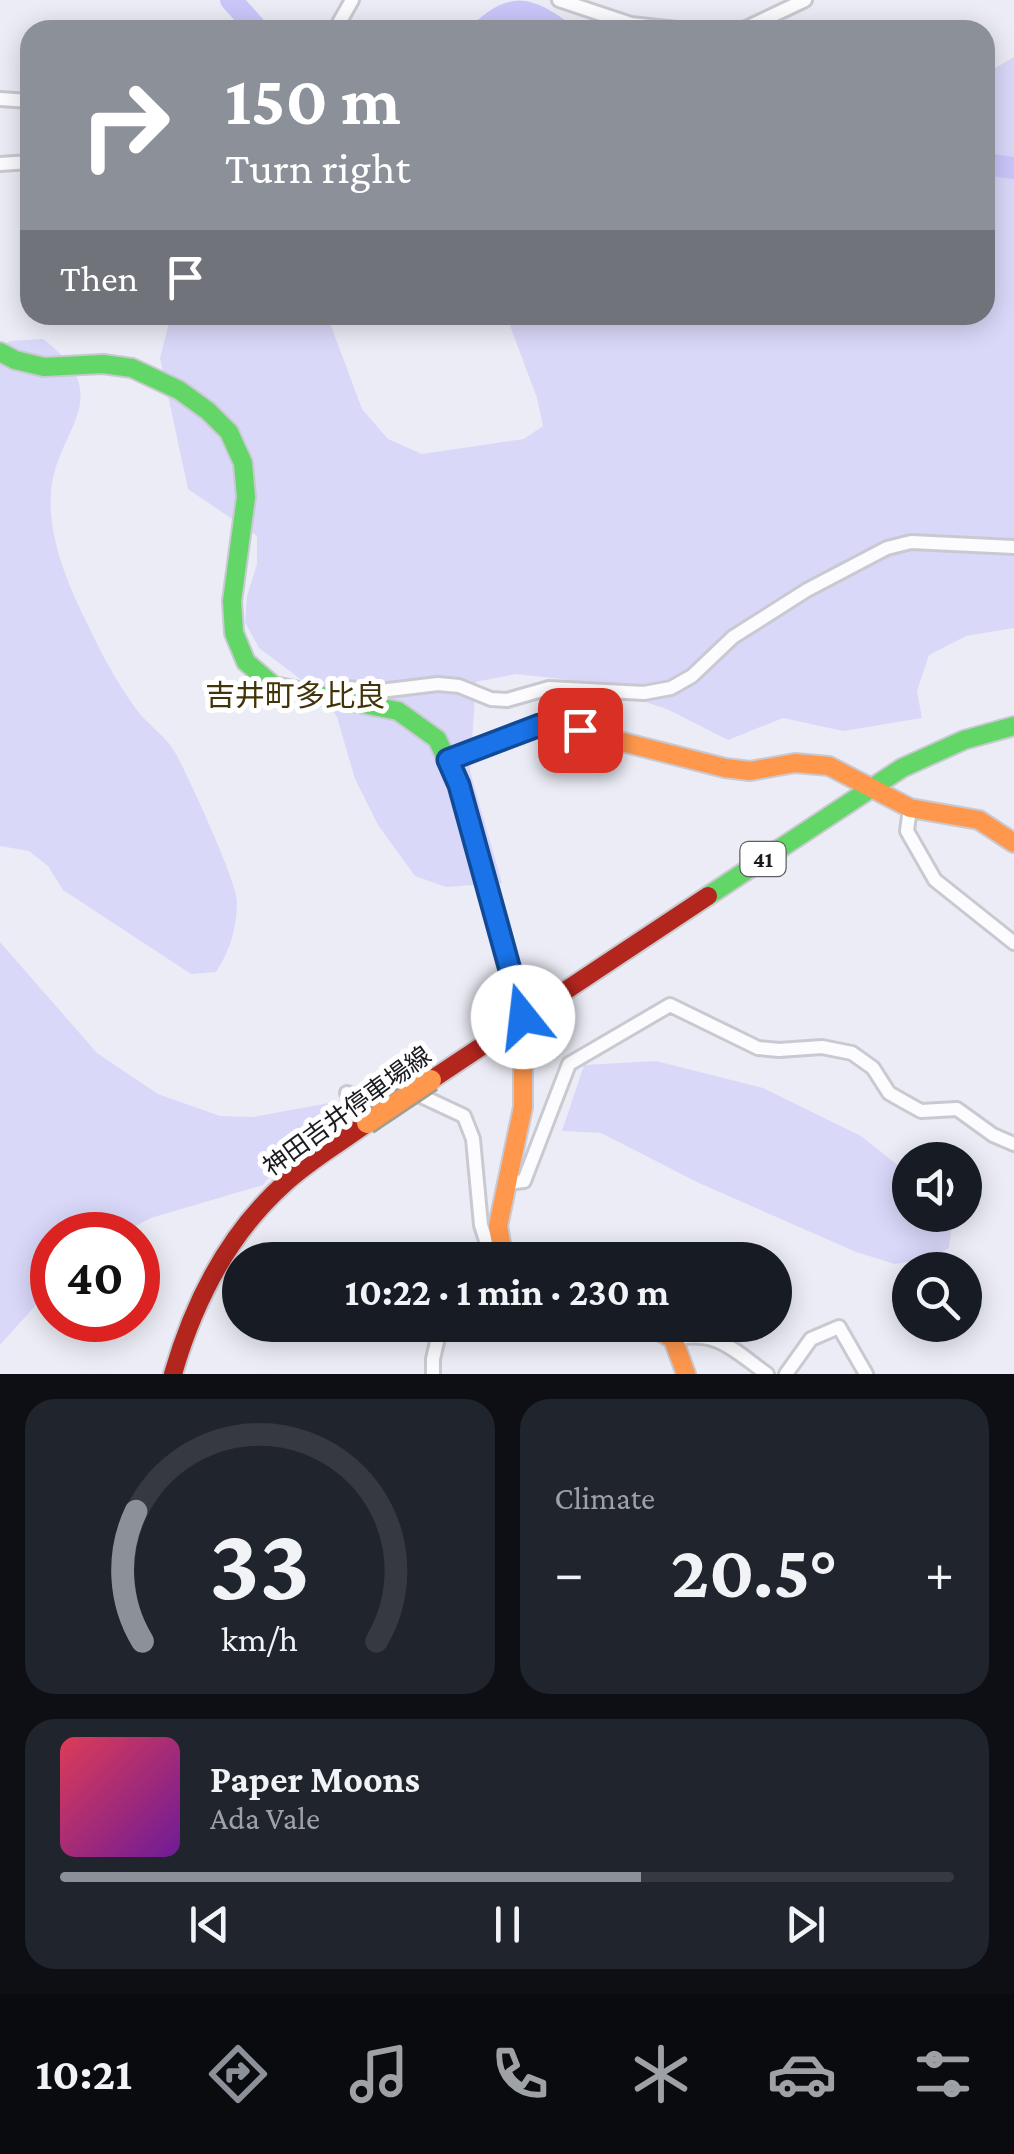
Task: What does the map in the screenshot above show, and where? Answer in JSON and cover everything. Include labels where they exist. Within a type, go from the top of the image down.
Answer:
[{"type":"street","points":[[559,0],[610,20]]},
{"type":"street","points":[[763,20],[805,0]]},
{"type":"street","points":[[0,352],[40,369],[122,365],[144,371],[202,406],[227,429],[242,456],[248,494],[230,610],[232,631],[242,658],[258,676],[274,686],[398,711],[437,739],[459,785],[523,1017],[521,1119],[498,1214],[499,1242]]},
{"type":"street","points":[[335,700],[346,688],[380,691],[423,683],[459,686],[491,699],[507,700],[549,688],[644,692],[670,688],[692,676],[733,637],[807,590],[886,548],[911,542],[1014,546]]},
{"type":"street","points":[[448,760],[527,729],[554,725],[726,768],[750,771],[813,763],[829,766],[910,808],[970,817],[1014,843]]},
{"type":"street","name":"神田吉井停車場線","points":[[173,1374],[195,1306],[215,1269],[240,1232],[289,1179],[523,1017],[870,787],[937,750],[1014,726]]},
{"type":"street","points":[[910,808],[907,831],[936,880],[1014,943]]},
{"type":"street","points":[[507,1182],[524,1180],[569,1064],[670,1005],[758,1048],[822,1046],[852,1053],[874,1068],[890,1093],[902,1101],[921,1111],[957,1109],[1014,1144]]},
{"type":"street","points":[[347,1093],[363,1099],[417,1094],[464,1116],[473,1139],[486,1242]]},
{"type":"street","points":[[786,1374],[811,1339],[839,1326],[866,1374]]},
{"type":"street","points":[[432,1374],[437,1342]]},
{"type":"street","points":[[674,1342],[686,1374]]},
{"type":"street","points":[[722,1342],[766,1374]]},
{"type":"shaded area","points":[[1014,57],[1014,628],[966,636],[929,655],[917,691],[922,718],[843,731],[783,718],[728,740],[669,710],[588,682],[516,674],[476,682],[470,771],[502,883],[446,887],[415,876],[378,825],[355,779],[337,717],[323,696],[259,648],[245,622],[247,596],[257,564],[257,536],[188,489],[160,358],[168,325],[331,325],[362,409],[388,439],[422,454],[524,439],[543,426],[537,398],[510,325],[995,325],[995,68]]},
{"type":"shaded area","points":[[43,339],[66,360],[78,379],[81,397],[51,494],[52,525],[60,557],[77,603],[114,676],[136,709],[176,754],[229,873],[237,901],[236,920],[229,947],[216,972],[191,974],[63,890],[48,866],[29,851],[0,846],[0,348],[10,341]]},
{"type":"shaded area","points":[[0,942],[97,1053],[158,1094],[220,1116],[253,1117],[340,1101],[289,1150],[263,1185],[160,1215],[160,1212],[30,1212],[30,1312],[0,1345]]},
{"type":"shaded area","points":[[656,1061],[763,1088],[861,1136],[892,1161],[892,1232],[951,1232],[949,1248],[942,1252],[892,1252],[892,1263],[856,1252],[699,1183],[601,1133],[562,1131],[584,1065]]},
{"type":"waterway","points":[[231,0],[249,20]]},
{"type":"waterway","points":[[496,20],[513,12],[530,13],[544,20]]},
{"type":"waterway","points":[[995,165],[1014,168]]},
{"type":"traffic: fast","points":[[0,352],[44,367],[103,364],[132,368],[179,390],[229,432],[243,463],[246,497],[232,601],[234,633],[246,662],[274,686],[398,711],[437,739],[459,785],[523,1017]]},
{"type":"traffic: fast","points":[[708,896],[902,768],[964,740],[1014,726]]},
{"type":"traffic: slow","points":[[448,760],[527,729],[555,725],[725,768],[750,771],[795,763],[829,766],[910,808],[979,820],[1014,843]]},
{"type":"traffic: slow","points":[[501,1242],[498,1226],[523,1107],[523,1017]]},
{"type":"traffic: slow","points":[[367,1123],[431,1080]]},
{"type":"traffic: slow","points":[[674,1342],[686,1374]]},
{"type":"traffic: jam","points":[[431,1080],[708,896]]},
{"type":"traffic: jam","points":[[173,1374],[203,1295],[246,1224],[295,1175],[367,1123]]},
{"type":"district","name":"吉井町多比良","points":[[295,695]]},
{"type":"route","points":[[523,1017],[459,785],[448,760],[540,725],[580,730]]}]
